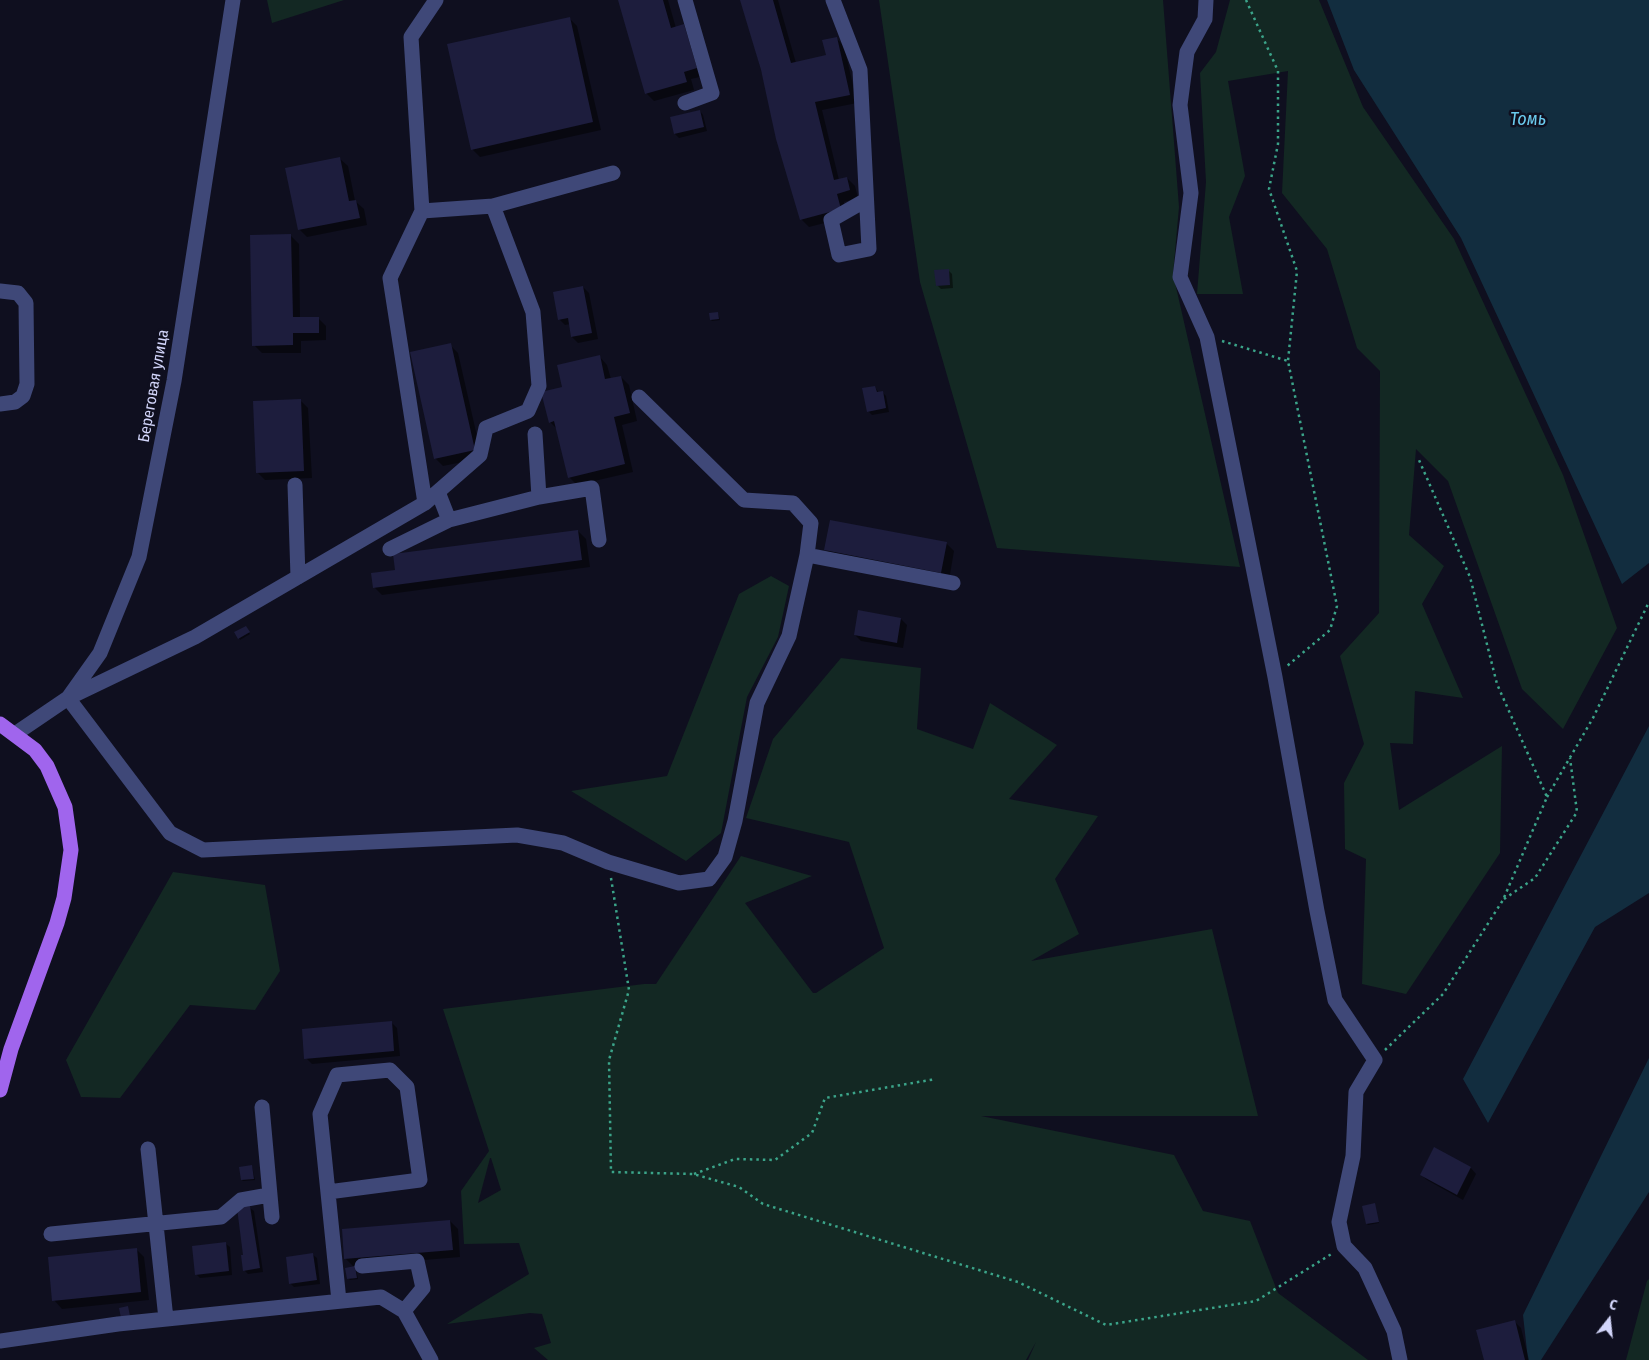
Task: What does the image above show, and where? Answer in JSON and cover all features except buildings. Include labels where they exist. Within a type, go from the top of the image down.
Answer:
[{"type":"main road","points":[[0,724],[35,750],[47,766],[65,807],[71,850],[67,883],[60,914],[12,1049],[0,1090]]},
{"type":"street","name":"Береговая улица","points":[[14,734],[68,698],[100,653],[139,557],[174,381],[233,0]]},
{"type":"street","points":[[425,503],[390,278],[422,211],[411,37],[436,0]]},
{"type":"street","points":[[685,0],[712,93],[685,103]]},
{"type":"street","points":[[833,0],[860,70],[866,200]]},
{"type":"street","points":[[1206,0],[1205,19],[1187,52],[1180,105],[1191,193],[1180,277],[1207,336],[1275,677],[1313,891],[1335,1000],[1375,1060],[1356,1092],[1354,1156],[1339,1222],[1344,1246],[1365,1268],[1394,1331],[1400,1360]]},
{"type":"street","points":[[422,211],[493,206],[613,172]]},
{"type":"street","points":[[493,206],[533,312],[539,386],[528,411],[486,428],[480,455],[425,503],[195,637],[68,698],[170,833],[203,850],[517,836],[563,843],[608,862],[680,882],[709,879],[725,857],[735,821],[757,703],[789,636],[807,555],[811,524],[793,503],[744,500],[639,397]]},
{"type":"street","points":[[0,291],[18,294],[26,303],[27,384],[23,396],[15,402],[0,404]]},
{"type":"street","points":[[535,434],[539,497]]},
{"type":"street","points":[[295,485],[298,577]]},
{"type":"street","points":[[390,549],[449,520],[539,497],[592,488],[599,540]]},
{"type":"street","points":[[438,492],[449,520]]},
{"type":"street","points":[[807,555],[953,583]]},
{"type":"street","points":[[328,1192],[420,1180],[407,1087],[390,1070],[337,1075],[320,1114],[339,1301]]},
{"type":"street","points":[[262,1107],[272,1217]]},
{"type":"street","points":[[148,1149],[166,1319]]},
{"type":"street","points":[[51,1234],[221,1217],[241,1200],[269,1196]]},
{"type":"street","points":[[362,1266],[417,1261],[422,1288],[404,1311]]},
{"type":"street","points":[[0,1341],[118,1324],[381,1297],[404,1311],[431,1360]]},
{"type":"path","points":[[1246,0],[1278,71],[1278,144],[1269,189],[1297,271],[1288,362],[1337,606],[1330,630],[1275,677]]},
{"type":"path","points":[[1207,336],[1288,362]]},
{"type":"path","points":[[1419,460],[1470,577],[1497,684],[1547,797]]},
{"type":"path","points":[[1375,1060],[1443,994],[1503,900],[1547,797],[1593,718],[1649,602]]},
{"type":"path","points":[[1503,900],[1535,878],[1577,812],[1570,758]]},
{"type":"path","points":[[608,862],[629,990],[609,1060],[611,1172],[693,1174],[739,1187],[763,1204],[1018,1282],[1106,1325],[1256,1301],[1344,1246]]},
{"type":"path","points":[[693,1174],[735,1159],[775,1160],[812,1133],[825,1098],[936,1079]]},
{"type":"green space","points":[[267,0],[344,0],[272,23]]},
{"type":"green space","points":[[879,0],[1163,0],[1179,207],[1173,274],[1240,567],[997,548],[920,282]]},
{"type":"green space","points":[[1230,0],[1319,0],[1363,107],[1454,239],[1563,475],[1617,628],[1563,729],[1522,689],[1448,481],[1416,449],[1409,535],[1444,566],[1422,604],[1463,698],[1415,691],[1413,744],[1390,743],[1399,810],[1502,746],[1500,853],[1406,994],[1362,984],[1366,859],[1345,849],[1344,783],[1364,744],[1340,656],[1379,613],[1380,371],[1357,348],[1327,249],[1282,193],[1288,71],[1228,81],[1245,176],[1229,217],[1243,294],[1197,294],[1206,182],[1200,73],[1216,52]]},
{"type":"green space","points":[[771,576],[789,586],[778,637],[747,697],[721,833],[686,861],[571,791],[667,776],[739,594]]},
{"type":"green space","points":[[841,658],[921,668],[917,729],[973,749],[990,703],[1057,745],[1009,799],[1098,816],[1055,879],[1079,934],[1031,961],[1212,929],[1258,1116],[981,1116],[1174,1155],[1203,1211],[1250,1221],[1278,1293],[1368,1360],[1028,1360],[1036,1342],[1026,1360],[548,1360],[534,1348],[551,1343],[542,1314],[530,1313],[447,1324],[529,1274],[519,1243],[464,1244],[461,1191],[489,1151],[443,1009],[656,984],[741,856],[812,876],[745,903],[813,993],[816,993],[884,948],[849,842],[746,818],[773,739]],"holes":[[[490,1158],[491,1158],[501,1190],[478,1203]]]},
{"type":"green space","points":[[173,872],[265,885],[280,971],[255,1010],[190,1005],[120,1098],[81,1097],[66,1060]]},
{"type":"green space","points":[[1649,1279],[1649,1360],[1626,1360],[1647,1281]]},
{"type":"water","name":"Томь","points":[[1327,0],[1649,0],[1649,563],[1622,584],[1461,238],[1354,70]]},
{"type":"water","points":[[1649,726],[1649,893],[1595,927],[1488,1123],[1463,1079]]},
{"type":"water","points":[[1649,1058],[1649,1192],[1541,1360],[1528,1360],[1523,1315]]}]
